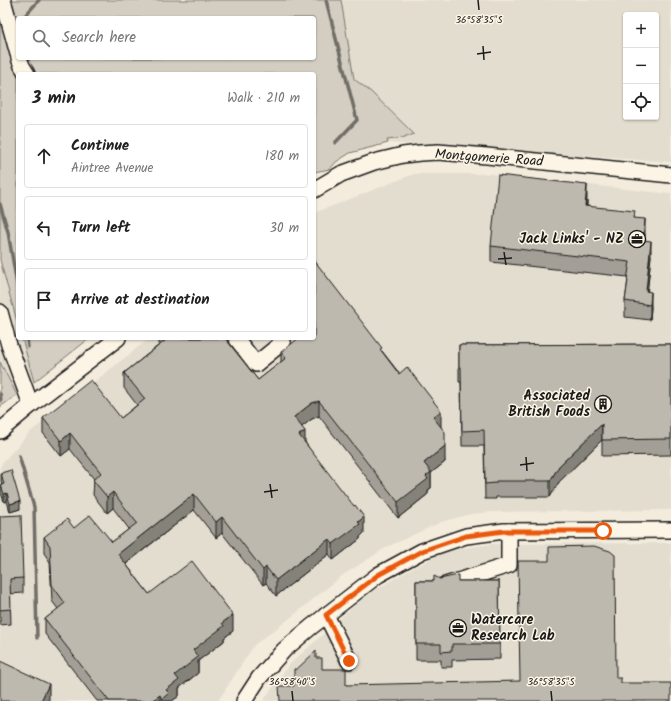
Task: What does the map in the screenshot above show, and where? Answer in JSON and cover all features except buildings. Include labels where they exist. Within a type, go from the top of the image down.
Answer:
[{"type":"street","points":[[4,0],[16,46]]},
{"type":"street","points":[[20,60],[26,72]]},
{"type":"street","name":"Montgomerie Road","points":[[316,189],[341,174],[374,162],[420,153],[438,152],[671,175]]},
{"type":"street","points":[[0,312],[31,405]]},
{"type":"street","points":[[0,431],[31,405],[115,340]]},
{"type":"street","points":[[238,340],[256,364],[283,342],[282,340]]},
{"type":"street","points":[[0,349],[22,380]]},
{"type":"street","points":[[244,701],[259,678],[284,650],[378,575],[422,551],[466,536],[509,531],[671,530]]},
{"type":"street","points":[[442,586],[509,565],[509,531]]},
{"type":"street","points":[[326,615],[349,661]]},
{"type":"shaded area","points":[[0,0],[341,0],[354,79],[371,92],[414,134],[404,138],[387,140],[388,143],[350,153],[336,162],[330,169],[316,172],[316,72],[16,72],[16,318],[0,260]]},
{"type":"shaded area","points":[[341,0],[671,0],[671,162],[388,143],[357,99]]},
{"type":"shaded area","points":[[414,174],[490,174],[671,194],[671,510],[491,512],[471,514],[441,522],[387,547],[343,575],[254,645],[218,701],[0,701],[0,467],[3,462],[29,433],[147,340],[316,340],[316,212]]},
{"type":"shaded area","points":[[0,260],[16,318],[16,340],[23,340],[34,382],[17,395],[0,362]]},
{"type":"shaded area","points":[[23,340],[87,340],[34,382]]},
{"type":"shaded area","points":[[0,362],[17,395],[0,407]]},
{"type":"shaded area","points":[[671,543],[671,701],[263,701],[288,666],[366,595],[448,550],[492,544]]},
{"type":"waterway","points":[[25,16],[39,0]]},
{"type":"waterway","points":[[326,0],[357,120],[335,143]]},
{"type":"waterway","points":[[0,204],[8,232],[16,278]]},
{"type":"waterway","points":[[27,340],[28,347]]},
{"type":"waterway","points":[[0,394],[1,400]]},
{"type":"waterway","points":[[19,456],[34,507],[37,638]]},
{"type":"place","name":"Jack Links' - NZ","points":[[637,239]]},
{"type":"place","name":"Associated British Foods","points":[[603,404]]},
{"type":"place","name":"Watercare Research Lab","points":[[458,628]]},
{"type":"route","points":[[349,661],[326,615],[378,575],[422,551],[466,536],[504,531],[603,531]]}]
